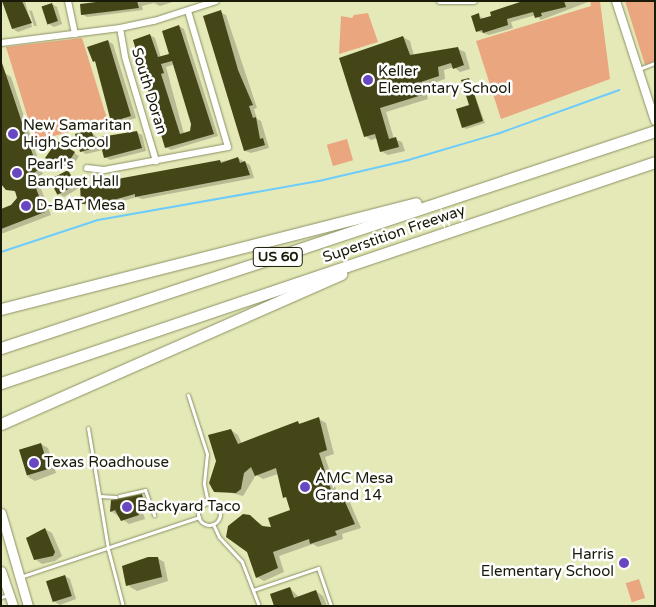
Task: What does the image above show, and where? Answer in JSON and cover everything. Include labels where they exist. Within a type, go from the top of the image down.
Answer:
[{"type":"highway","name":"Superstition Freeway","points":[[1,348],[655,131]]},
{"type":"highway","name":"Superstition Freeway","points":[[1,383],[655,162]]},
{"type":"highway","points":[[1,309],[295,237],[554,166]]},
{"type":"highway","points":[[1,424],[414,242]]},
{"type":"main road","points":[[1,513],[28,606]]},
{"type":"main road","points":[[1,571],[5,596],[13,606]]},
{"type":"street","points":[[68,1],[75,34]]},
{"type":"street","points":[[1,43],[120,28],[216,1]]},
{"type":"street","points":[[440,1],[474,1]]},
{"type":"street","points":[[616,1],[655,120]]},
{"type":"street","points":[[88,168],[104,170],[228,147],[226,129],[188,10]]},
{"type":"street","name":"South Doran","points":[[120,28],[125,57],[156,161]]},
{"type":"lane","points":[[638,70],[655,63]]},
{"type":"lane","points":[[188,395],[207,454],[204,484],[208,503]]},
{"type":"lane","points":[[88,428],[108,549],[123,606]]},
{"type":"lane","points":[[100,496],[117,497],[145,490],[154,515]]},
{"type":"lane","points":[[208,503],[218,506],[220,512],[213,524],[203,523],[199,517],[200,508],[208,503]]},
{"type":"lane","points":[[20,577],[199,517]]},
{"type":"lane","points":[[213,524],[219,537],[242,562],[259,606]]},
{"type":"lane","points":[[253,590],[318,568],[331,606]]},
{"type":"shaded area","points":[[590,1],[600,1],[610,79],[501,119],[476,41],[591,6]]},
{"type":"shaded area","points":[[625,1],[655,1],[655,61],[645,65]]},
{"type":"shaded area","points":[[368,13],[378,42],[339,54],[341,16],[352,18],[354,15]]},
{"type":"shaded area","points":[[82,38],[109,125],[95,125],[35,141],[6,47]]},
{"type":"shaded area","points":[[347,139],[353,160],[333,166],[327,145]]},
{"type":"shaded area","points":[[639,579],[645,598],[632,602],[626,583]]},
{"type":"building","points":[[2,1],[22,1],[32,23],[12,29]]},
{"type":"building","points":[[104,1],[137,1],[139,8],[81,15],[80,4]]},
{"type":"building","points":[[523,1],[564,1],[566,7],[541,13],[542,16],[535,18],[533,12],[507,19],[508,25],[483,33],[482,30],[476,32],[471,16],[479,13],[480,19],[491,16],[490,12]]},
{"type":"building","points":[[52,3],[58,21],[47,24],[42,6]]},
{"type":"building","points":[[221,10],[238,70],[253,105],[249,106],[253,118],[256,117],[260,139],[263,138],[265,145],[244,151],[203,16]]},
{"type":"building","points":[[179,25],[214,134],[165,148],[133,40],[150,34],[158,57],[169,54],[162,31]],"holes":[[[172,61],[191,124],[190,131],[180,134],[161,74],[164,73],[161,64]]]},
{"type":"building","points":[[403,36],[410,55],[458,47],[464,65],[453,69],[451,63],[438,67],[439,76],[418,83],[422,95],[380,108],[389,139],[396,137],[399,147],[380,152],[375,134],[364,137],[339,58]]},
{"type":"building","points":[[108,40],[131,116],[111,122],[95,61],[93,62],[87,47]]},
{"type":"building","points":[[2,63],[38,170],[31,175],[45,212],[1,229],[1,209],[11,205],[17,198],[15,191],[6,190],[1,184]]},
{"type":"building","points":[[469,78],[483,121],[462,128],[456,109],[469,105],[461,80]]},
{"type":"building","points":[[91,130],[94,138],[137,131],[142,148],[104,158],[101,146],[80,152],[75,134]]},
{"type":"building","points":[[57,141],[75,152],[66,166],[45,158]]},
{"type":"building","points":[[238,157],[240,163],[245,161],[250,175],[135,197],[135,194],[106,202],[81,204],[80,186],[101,185],[101,182],[220,160],[221,163]]},
{"type":"building","points":[[68,170],[76,185],[57,195],[49,180]]},
{"type":"building","name":"AMC Mesa Grand 14","points":[[319,417],[327,450],[319,453],[333,496],[341,493],[355,524],[335,531],[337,535],[310,544],[309,539],[273,552],[278,568],[256,578],[247,552],[226,537],[228,526],[243,514],[250,515],[262,526],[271,527],[268,518],[290,510],[286,497],[283,498],[276,468],[255,476],[251,467],[244,473],[241,489],[236,493],[214,492],[209,483],[216,461],[208,435],[231,429],[238,444],[298,421],[299,424]]},
{"type":"building","name":"Texas Roadhouse","points":[[41,443],[49,469],[27,476],[19,450]]},
{"type":"building","name":"Backyard Taco","points":[[142,494],[145,506],[137,509],[139,515],[121,521],[115,510],[110,512],[111,500]]},
{"type":"building","points":[[45,528],[55,552],[53,556],[34,560],[26,538]]},
{"type":"building","points":[[148,557],[158,557],[162,577],[126,586],[122,566]]},
{"type":"building","points":[[65,575],[72,596],[53,602],[46,581]]},
{"type":"building","points":[[290,587],[294,598],[316,590],[322,606],[274,606],[270,594]]},
{"type":"waterway","points":[[1,252],[98,220],[319,181],[405,161],[497,134],[619,90]]},
{"type":"place","name":"Keller Elementary School","points":[[368,80]]},
{"type":"place","name":"New Samaritan High School","points":[[13,134]]},
{"type":"place","name":"Pearl's Banquet Hall","points":[[17,173]]},
{"type":"place","name":"D-BAT Mesa","points":[[26,206]]},
{"type":"place","name":"Texas Roadhouse","points":[[34,463]]},
{"type":"place","name":"AMC Mesa Grand 14","points":[[305,487]]},
{"type":"place","name":"Backyard Taco","points":[[127,507]]},
{"type":"place","name":"Harris Elementary School","points":[[624,563]]}]
